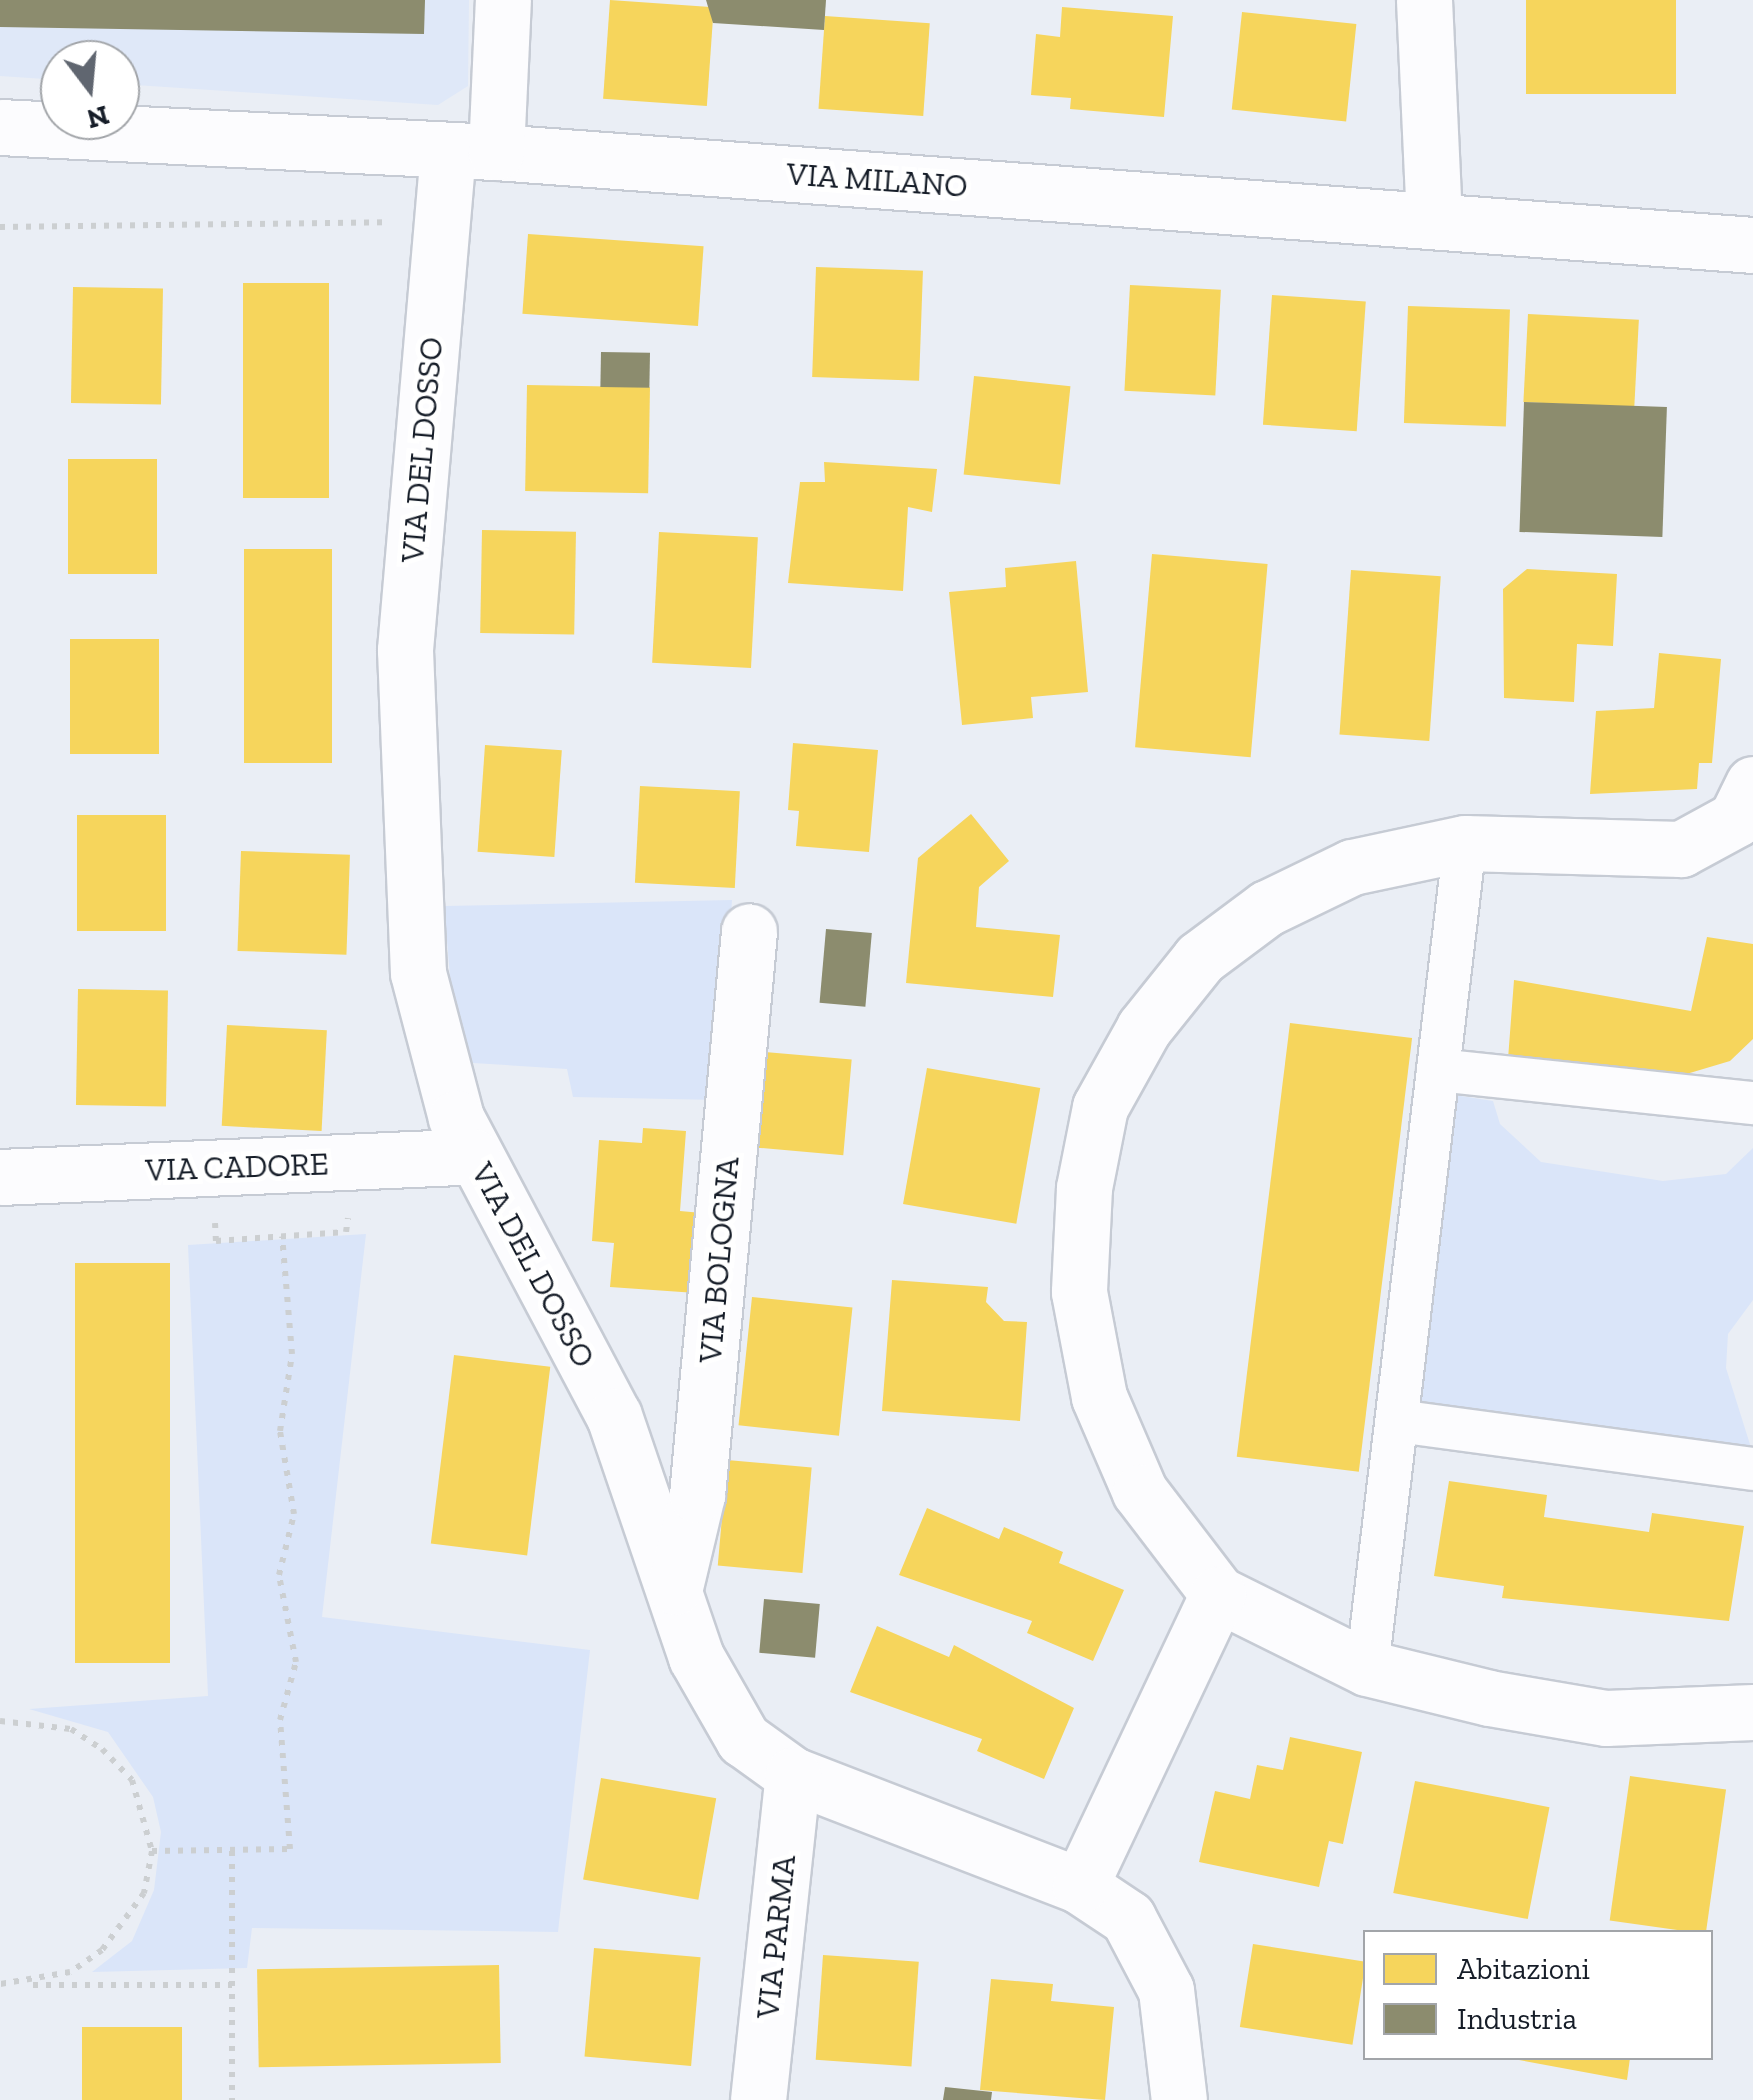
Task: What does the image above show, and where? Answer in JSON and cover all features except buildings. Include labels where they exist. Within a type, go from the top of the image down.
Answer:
[{"type":"street","name":"VIA DEL DOSSO","points":[[504,0],[472,152],[442,221],[405,650],[418,973],[474,1156],[614,1416],[715,1698],[743,1740],[793,1774],[1080,1886],[1128,1918],[1166,1990],[1178,2100]]},
{"type":"street","points":[[1424,0],[1434,220]]},
{"type":"street","name":"VIA MILANO","points":[[0,128],[472,152],[1753,245]]},
{"type":"street","points":[[1753,784],[1736,819],[1681,848],[1465,842],[1352,867],[1267,908],[1200,958],[1144,1028],[1100,1107],[1084,1188],[1079,1292],[1098,1397],[1140,1492],[1218,1594],[1367,1668],[1606,1718],[1753,1712]]},
{"type":"street","points":[[1367,1668],[1465,842]]},
{"type":"street","name":"VIA BOLOGNA","points":[[675,1586],[697,1495],[749,931]]},
{"type":"street","points":[[1438,1070],[1753,1103]]},
{"type":"street","name":"VIA CADORE","points":[[0,1178],[474,1156]]},
{"type":"street","points":[[1398,1421],[1753,1469]]},
{"type":"street","points":[[1080,1886],[1218,1594]]},
{"type":"street","name":"VIA PARMA","points":[[758,2100],[793,1774]]},
{"type":"path","points":[[0,227],[442,221]]},
{"type":"path","points":[[152,1851],[290,1849],[280,1720],[296,1662],[279,1575],[294,1514],[280,1430],[292,1354],[282,1236]]},
{"type":"path","points":[[0,1722],[71,1729],[102,1749],[132,1780],[152,1851],[126,1927],[70,1972],[26,1985]]},
{"type":"path","points":[[232,1851],[232,2100]]},
{"type":"path","points":[[0,1984],[232,1985]]},
{"type":"shaded area","points":[[0,0],[469,0],[468,86],[438,105],[140,85],[140,40],[40,40],[40,79],[0,76]]},
{"type":"shaded area","points":[[732,900],[718,1100],[573,1097],[567,1069],[473,1063],[452,999],[444,906]]},
{"type":"shaded area","points":[[1448,1094],[1493,1101],[1500,1124],[1541,1162],[1663,1181],[1726,1174],[1753,1148],[1753,1300],[1728,1334],[1726,1368],[1753,1454],[1413,1408]]},
{"type":"shaded area","points":[[366,1234],[322,1617],[590,1650],[558,1932],[252,1928],[247,1968],[92,1972],[132,1941],[154,1890],[161,1832],[153,1797],[108,1732],[29,1709],[208,1696],[188,1245]]}]
